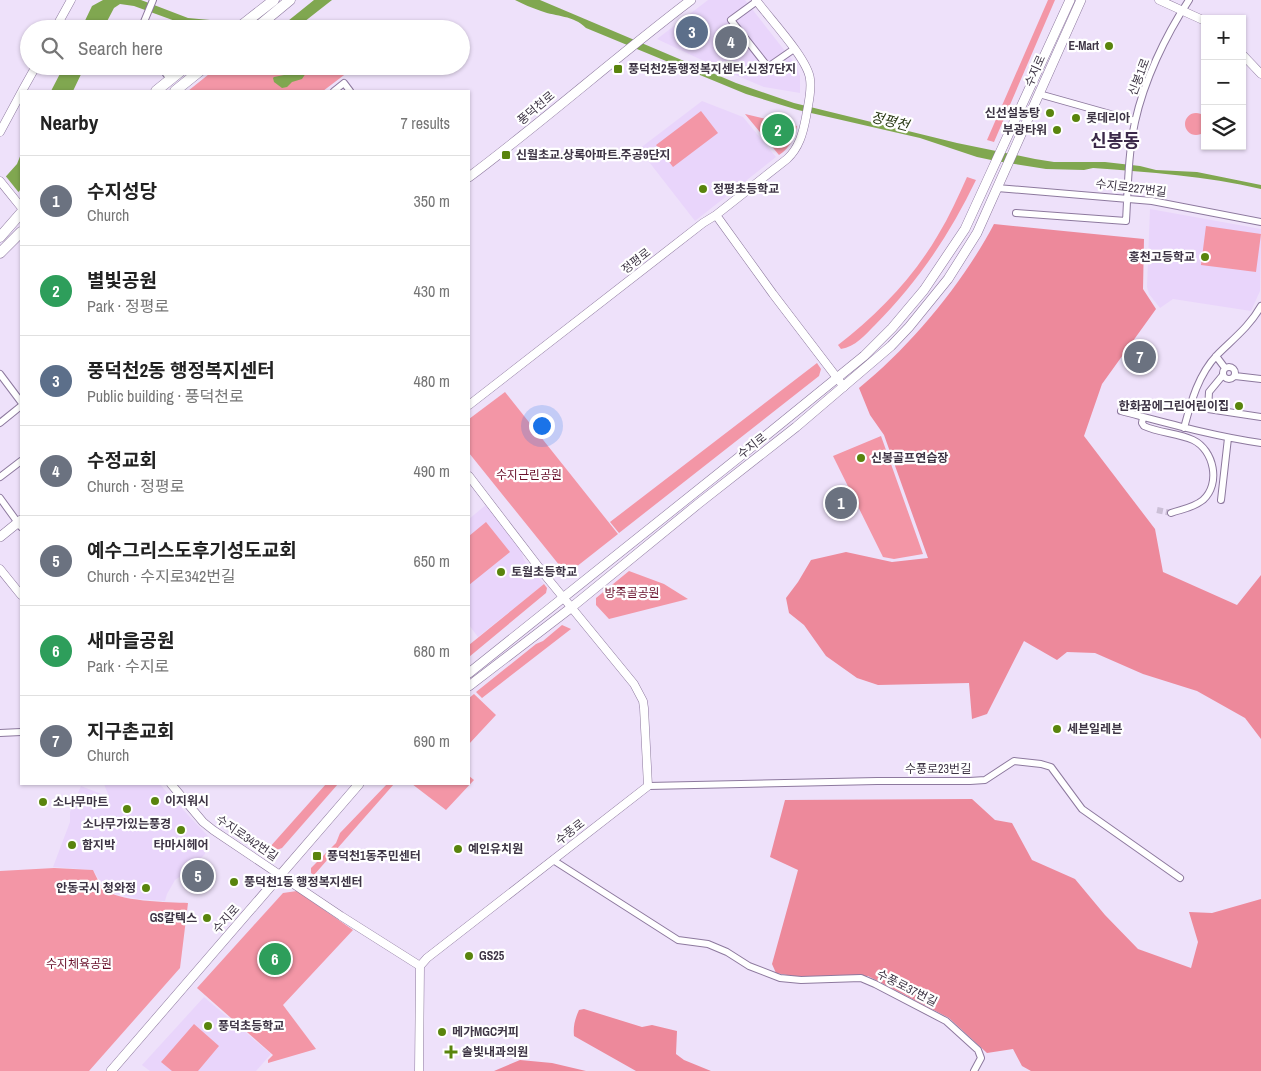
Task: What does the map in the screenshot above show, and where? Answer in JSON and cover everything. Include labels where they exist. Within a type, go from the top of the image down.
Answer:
[{"type":"main road","points":[[248,20],[274,0]]},
{"type":"main road","points":[[266,20],[290,0]]},
{"type":"main road","name":"풍덕천로","points":[[470,176],[691,0]]},
{"type":"main road","name":"수지로","points":[[470,672],[868,352],[892,328],[924,290],[965,228],[1070,0]]},
{"type":"main road","name":"수지로","points":[[470,685],[572,607],[796,427],[891,346],[948,279],[977,233],[1081,0]]},
{"type":"main road","points":[[1077,9],[1087,0]]},
{"type":"main road","points":[[157,90],[175,75]]},
{"type":"main road","points":[[176,90],[195,75]]},
{"type":"main road","points":[[0,237],[20,214]]},
{"type":"main road","points":[[0,252],[20,233]]},
{"type":"main road","points":[[0,537],[20,523]]},
{"type":"main road","name":"수지로","points":[[111,1071],[358,785]]},
{"type":"street","points":[[60,20],[71,0]]},
{"type":"street","points":[[144,20],[153,0]]},
{"type":"street","points":[[1160,0],[1201,19]]},
{"type":"street","name":"신봉1로","points":[[1127,198],[1135,121],[1152,72],[1172,25],[1189,0]]},
{"type":"street","points":[[756,1],[794,48],[768,67],[731,20],[756,1]]},
{"type":"street","name":"정평로","points":[[470,404],[791,155],[804,126],[811,83],[808,68],[794,48]]},
{"type":"street","points":[[1246,58],[1261,74]]},
{"type":"street","points":[[23,90],[31,75]]},
{"type":"street","points":[[167,75],[170,79]]},
{"type":"street","points":[[335,90],[344,83],[349,90]]},
{"type":"street","points":[[1039,94],[1135,121]]},
{"type":"street","points":[[0,132],[20,96]]},
{"type":"street","points":[[0,181],[19,204]]},
{"type":"street","name":"수지로227번길","points":[[999,184],[1176,205],[1261,222]]},
{"type":"street","points":[[1016,213],[1126,221],[1127,198]]},
{"type":"street","points":[[716,215],[773,294],[844,386]]},
{"type":"street","points":[[1184,428],[1200,379],[1216,356],[1254,319],[1261,306]]},
{"type":"street","points":[[1216,356],[1225,368]]},
{"type":"street","points":[[1225,368],[1230,366],[1234,368],[1235,376]]},
{"type":"street","points":[[1225,368],[1223,371],[1224,375],[1209,392],[1208,409],[1261,417]]},
{"type":"street","points":[[0,374],[20,403]]},
{"type":"street","points":[[1224,375],[1230,379],[1235,376],[1261,379]]},
{"type":"street","points":[[0,423],[20,405]]},
{"type":"street","points":[[1121,411],[1184,428],[1261,443]]},
{"type":"street","points":[[1143,417],[1142,423],[1144,426],[1196,442],[1206,452],[1212,463],[1212,482],[1205,497],[1190,508],[1171,513]]},
{"type":"street","points":[[1221,500],[1228,438]]},
{"type":"street","points":[[0,477],[20,462]]},
{"type":"street","points":[[470,477],[544,574],[628,675],[643,701],[648,786]]},
{"type":"street","points":[[0,498],[20,523]]},
{"type":"street","points":[[0,570],[20,594]]},
{"type":"street","points":[[0,733],[20,732]]},
{"type":"street","name":"수풍로23번길","points":[[648,786],[970,781],[985,780],[1014,761],[1041,764],[1050,767],[1082,809],[1180,878]]},
{"type":"street","name":"수지로342번길","points":[[172,785],[208,826],[341,916],[420,966]]},
{"type":"street","name":"수풍로","points":[[420,966],[427,958],[648,786]]},
{"type":"street","name":"수풍로37번길","points":[[553,860],[678,940],[708,944],[727,952],[748,966],[780,978],[801,980],[860,978],[875,984],[946,1021],[978,1050],[981,1058],[974,1071]]},
{"type":"street","points":[[419,1071],[420,966]]},
{"type":"shaded area","points":[[103,0],[141,0],[188,18],[210,20],[172,20],[134,6],[120,4],[114,8],[108,20],[85,20],[92,6]]},
{"type":"shaded area","points":[[314,0],[332,0],[306,20],[289,20]]},
{"type":"shaded area","name":"정평천","points":[[515,0],[540,0],[736,83],[794,103],[957,143],[1035,159],[1054,162],[1105,162],[1156,170],[1197,172],[1261,185],[1261,189],[1177,175],[1093,168],[1084,170],[1046,169],[977,157],[920,138],[798,110],[746,94],[586,28],[576,21],[541,11]]},
{"type":"shaded area","points":[[708,0],[745,0],[796,65],[800,76],[800,93],[764,87],[657,39]]},
{"type":"shaded area","points":[[59,75],[81,75],[73,90],[52,90]]},
{"type":"shaded area","points":[[305,75],[302,79],[282,88],[274,82],[274,77]]},
{"type":"shaded area","name":"정평초등학교","points":[[702,101],[743,117],[776,157],[695,221],[639,149]]},
{"type":"shaded area","points":[[20,156],[20,190],[3,210],[0,183],[17,164]]},
{"type":"shaded area","name":"홍천고등학교","points":[[1150,209],[1261,229],[1260,291],[1251,311],[1173,299],[1160,308],[1149,294],[1147,287]]},
{"type":"shaded area","points":[[994,224],[1144,239],[1143,289],[1156,309],[1102,384],[1084,436],[1155,529],[1163,572],[1237,605],[1261,575],[1261,739],[1245,718],[1197,691],[1143,674],[1095,653],[1067,652],[1057,660],[1024,641],[987,714],[972,719],[969,683],[878,685],[857,678],[826,656],[804,625],[789,613],[786,598],[811,560],[846,552],[892,562],[928,558],[884,435],[870,415],[859,388],[898,353],[934,312],[967,269]]},
{"type":"shaded area","name":"토월초등학교","points":[[487,504],[520,547],[524,560],[544,584],[478,637],[470,626],[470,518]]},
{"type":"shaded area","points":[[104,785],[161,785],[208,836],[205,854],[188,871],[175,880],[165,901],[139,899],[116,894],[104,888],[93,870],[53,867],[70,822],[70,812],[81,786],[109,797]]},
{"type":"shaded area","points":[[972,799],[995,820],[1012,823],[1032,860],[1075,879],[1105,915],[1138,949],[1191,968],[1198,942],[1189,912],[1212,913],[1261,899],[1261,1071],[1031,1071],[1022,1066],[1013,1049],[987,1053],[949,1018],[868,976],[798,977],[776,973],[772,964],[798,870],[770,857],[785,800]]},
{"type":"shaded area","name":"풍덕초등학교","points":[[204,997],[271,1054],[256,1071],[150,1071],[142,1065]]},
{"type":"shaded area","points":[[584,1009],[642,1027],[652,1025],[677,1031],[676,1054],[684,1060],[711,1071],[636,1071],[574,1036],[576,1016],[579,1010]]},
{"type":"shaded area","points":[[520,1060],[552,1063],[586,1071],[494,1071]]},
{"type":"green space","points":[[1048,0],[1055,0],[994,142],[987,140]]},
{"type":"green space","points":[[208,75],[344,75],[324,90],[189,90]]},
{"type":"green space","points":[[701,111],[718,133],[673,167],[656,145]]},
{"type":"green space","points":[[1196,113],[1200,114],[1201,134],[1196,135],[1188,132],[1185,124],[1188,116]]},
{"type":"green space","points":[[745,114],[797,126],[789,146],[779,155]]},
{"type":"green space","points":[[967,177],[976,180],[932,257],[891,309],[864,336],[851,346],[841,349],[838,345],[867,321],[893,295],[928,251],[942,228]]},
{"type":"green space","points":[[1206,226],[1261,234],[1256,272],[1201,265]]},
{"type":"green space","points":[[817,363],[821,369],[819,376],[619,533],[610,522]]},
{"type":"green space","name":"수지근린공원","points":[[505,392],[618,534],[571,571],[564,571],[470,454],[470,418]]},
{"type":"green space","name":"신봉골프연습장","points":[[881,436],[923,554],[894,559],[883,557],[833,456]]},
{"type":"green space","points":[[486,522],[510,552],[470,584],[470,535]]},
{"type":"green space","name":"방죽골공원","points":[[629,571],[664,584],[688,599],[609,619],[596,605],[596,598]]},
{"type":"green space","points":[[544,584],[547,588],[546,593],[470,656],[470,644]]},
{"type":"green space","points":[[562,625],[571,629],[482,698],[476,692],[536,644],[543,641]]},
{"type":"green space","points":[[474,694],[496,715],[470,743],[470,697]]},
{"type":"green space","points":[[325,785],[337,785],[282,848],[274,851],[269,848]]},
{"type":"green space","points":[[386,785],[393,785],[314,875],[311,873],[311,868],[336,843],[340,833]]},
{"type":"green space","points":[[413,785],[469,785],[446,810]]},
{"type":"green space","name":"수지체육공원","points":[[54,868],[93,870],[103,888],[109,893],[130,899],[188,903],[180,968],[89,1071],[0,1071],[0,871]]},
{"type":"green space","points":[[297,891],[353,930],[283,1005],[316,1049],[268,1063],[268,1060],[273,1055],[197,988],[283,893]]},
{"type":"green space","points":[[194,1024],[219,1046],[198,1071],[172,1071],[161,1062]]},
{"type":"pier","points":[[4,174],[20,194],[0,217],[0,179]]},
{"type":"tunnel","points":[[1157,510],[1171,513]]},
{"type":"place","name":"풍덕천2동 행정복지센터","points":[[692,32]]},
{"type":"place","name":"수정교회","points":[[731,42]]},
{"type":"place","name":"E-Mart","points":[[1109,46]]},
{"type":"place","name":"풍덕천2동행정복지센터.신정7단지","points":[[618,69]]},
{"type":"place","name":"신선설농탕","points":[[1050,113]]},
{"type":"place","name":"롯데리아","points":[[1076,118]]},
{"type":"place","name":"별빛공원","points":[[778,130]]},
{"type":"place","name":"부광타워","points":[[1057,130]]},
{"type":"place","name":"신월초교.상록아파트.주공9단지","points":[[506,155]]},
{"type":"place","name":"정평초등학교","points":[[703,189]]},
{"type":"place","name":"홍천고등학교","points":[[1205,257]]},
{"type":"place","name":"지구촌교회","points":[[1140,357]]},
{"type":"place","name":"한화꿈에그린어린이집","points":[[1239,406]]},
{"type":"place","name":"신봉골프연습장","points":[[861,458]]},
{"type":"place","name":"수지성당","points":[[841,503]]},
{"type":"place","name":"토월초등학교","points":[[501,572]]},
{"type":"place","name":"세븐일레븐","points":[[1057,729]]},
{"type":"place","name":"이지워시","points":[[155,801]]},
{"type":"place","name":"소나무마트","points":[[43,802]]},
{"type":"place","name":"소나무가있는풍경","points":[[127,809]]},
{"type":"place","name":"타마시헤어","points":[[181,830]]},
{"type":"place","name":"함지박","points":[[72,845]]},
{"type":"place","name":"예인유치원","points":[[458,849]]},
{"type":"place","name":"풍덕천1동주민센터","points":[[317,856]]},
{"type":"place","name":"예수그리스도후기성도교회","points":[[198,876]]},
{"type":"place","name":"풍덕천1동 행정복지센터","points":[[234,882]]},
{"type":"place","name":"안동국시 청와정","points":[[146,888]]},
{"type":"place","name":"GS칼텍스","points":[[207,918]]},
{"type":"place","name":"GS25","points":[[469,956]]},
{"type":"place","name":"새마을공원","points":[[275,959]]},
{"type":"place","name":"풍덕초등학교","points":[[208,1026]]},
{"type":"place","name":"메가MGC커피","points":[[442,1032]]},
{"type":"place","name":"솔빛내과의원","points":[[451,1052]]},
{"type":"district","name":"신봉동","points":[[1115,140]]}]
